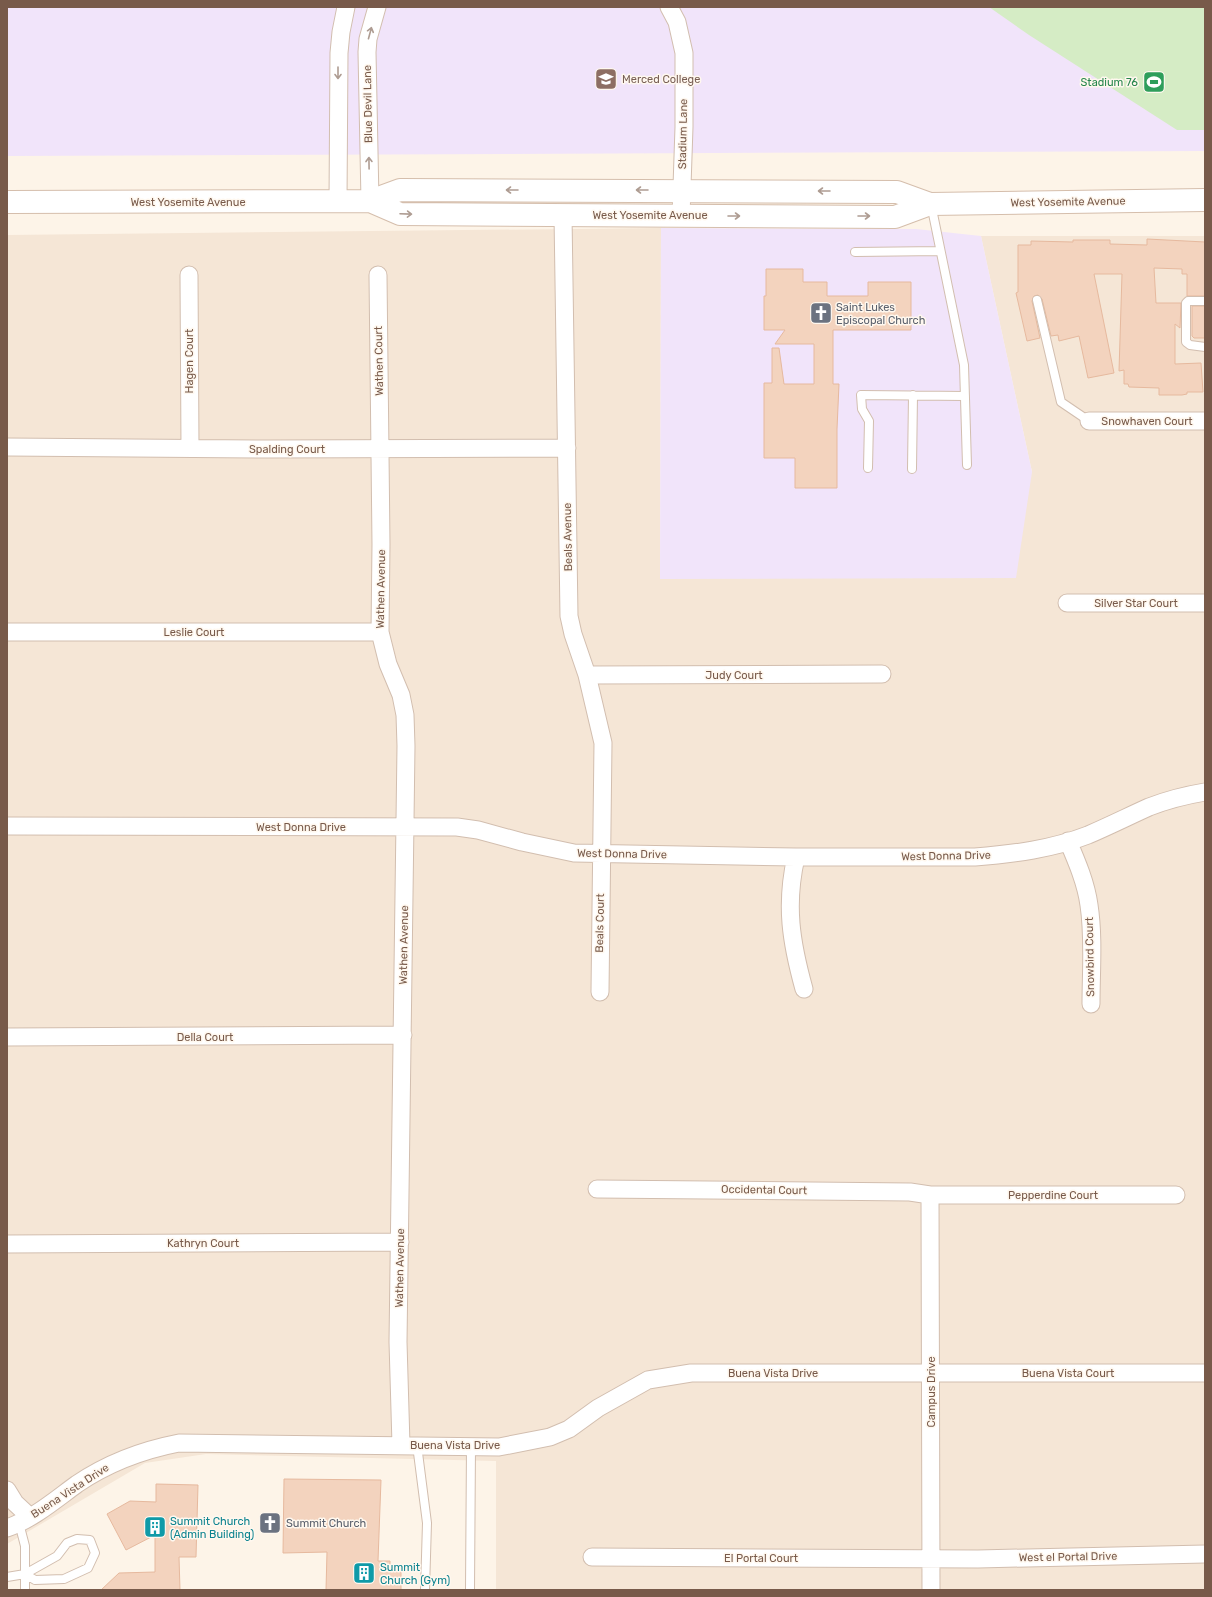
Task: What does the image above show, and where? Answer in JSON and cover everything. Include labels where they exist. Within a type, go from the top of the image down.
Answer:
[{"type":"main road","name":"West Yosemite Avenue","points":[[7,202],[370,202],[400,190],[682,190],[897,192],[930,204]]},
{"type":"main road","name":"West Yosemite Avenue","points":[[370,202],[400,214],[895,217],[930,204],[1205,200]]},
{"type":"street","points":[[338,202],[338,53],[346,7]]},
{"type":"street","name":"Blue Devil Lane","points":[[370,202],[367,52],[368,39],[377,7]]},
{"type":"street","name":"Stadium Lane","points":[[669,7],[677,22],[684,53],[684,127],[681,216]]},
{"type":"street","name":"Beals Avenue","points":[[563,215],[569,616],[573,634],[587,675],[603,744],[601,854]]},
{"type":"street","name":"Hagen Court","points":[[188,275],[190,448]]},
{"type":"street","name":"Wathen Court","points":[[378,275],[381,448]]},
{"type":"street","name":"Snowhaven Court","points":[[1089,420],[1205,421]]},
{"type":"street","name":"Spalding Court","points":[[7,446],[190,448],[567,448]]},
{"type":"street","name":"Wathen Avenue","points":[[381,448],[382,544],[380,632],[388,664],[401,695],[405,715],[406,827],[398,1342],[409,1445]]},
{"type":"street","name":"Silver Star Court","points":[[1067,603],[1205,602]]},
{"type":"street","name":"Leslie Court","points":[[7,632],[380,632]]},
{"type":"street","name":"Judy Court","points":[[587,675],[882,674]]},
{"type":"street","name":"West Donna Drive","points":[[7,826],[457,827],[478,830],[522,842],[574,853],[796,856],[975,856],[1004,855],[1032,851],[1068,841],[1126,819],[1151,807],[1187,795],[1205,792]]},
{"type":"street","name":"Snowbird Court","points":[[1068,841],[1077,862],[1089,906],[1092,939],[1091,1004]]},
{"type":"street","name":"Beals Court","points":[[600,992],[601,854]]},
{"type":"street","points":[[796,856],[792,876],[790,918],[792,938],[804,989]]},
{"type":"street","name":"Della Court","points":[[7,1037],[403,1035]]},
{"type":"street","name":"Occidental Court","points":[[597,1189],[910,1192],[930,1195]]},
{"type":"street","name":"Pepperdine Court","points":[[930,1195],[1176,1195]]},
{"type":"street","name":"Campus Drive","points":[[930,1195],[931,1590]]},
{"type":"street","name":"Kathryn Court","points":[[7,1244],[400,1242]]},
{"type":"street","name":"Buena Vista Court","points":[[931,1373],[1205,1373]]},
{"type":"street","name":"Buena Vista Drive","points":[[19,1523],[109,1466],[160,1446],[179,1443],[499,1447],[550,1438],[569,1429],[598,1408],[648,1380],[684,1374],[931,1373]]},
{"type":"street","points":[[7,1490],[15,1503],[19,1523]]},
{"type":"street","name":"West el Portal Drive","points":[[931,1559],[1205,1554]]},
{"type":"street","name":"El Portal Court","points":[[592,1557],[931,1559]]},
{"type":"lane","points":[[930,204],[964,365],[967,466]]},
{"type":"lane","points":[[855,252],[940,251]]},
{"type":"lane","points":[[1037,300],[1061,402],[1089,420]]},
{"type":"lane","points":[[1205,302],[1188,301],[1186,303],[1186,342],[1190,345],[1205,347]]},
{"type":"lane","points":[[868,468],[870,421],[862,409],[861,395],[965,396]]},
{"type":"lane","points":[[912,469],[913,395]]},
{"type":"lane","points":[[409,1445],[427,1523],[425,1590]]},
{"type":"lane","points":[[470,1590],[471,1446]]},
{"type":"lane","points":[[19,1523],[25,1546],[25,1590]]},
{"type":"lane","points":[[7,1577],[25,1574],[57,1556],[67,1543],[77,1539],[90,1540],[95,1553],[88,1568],[64,1579],[35,1580],[25,1574]]},
{"type":"shaded area","name":"Merced College","points":[[7,7],[1205,7],[1205,151],[7,156]]},
{"type":"shaded area","points":[[661,228],[660,579],[1032,472],[981,236],[1205,236],[1205,1590],[496,1590],[496,1461],[206,1454],[145,1463],[7,1544],[7,235]]},
{"type":"shaded area","points":[[661,228],[916,229],[981,236],[1032,472],[1016,578],[660,579]]},
{"type":"green space","name":"Stadium 76","points":[[989,7],[1205,7],[1205,130],[1177,130],[1029,35]]},
{"type":"building","points":[[1147,239],[1205,242],[1205,296],[1187,296],[1187,274],[1182,274],[1182,269],[1154,268],[1156,303],[1181,303],[1180,328],[1175,324],[1175,364],[1201,363],[1203,392],[1187,392],[1187,394],[1182,395],[1159,395],[1159,388],[1129,387],[1128,384],[1124,384],[1124,370],[1119,371],[1122,274],[1094,274],[1114,373],[1088,378],[1079,336],[1059,341],[1058,335],[1051,336],[1042,299],[1038,295],[1034,296],[1032,301],[1040,338],[1027,341],[1016,293],[1018,292],[1018,245],[1031,245],[1031,241],[1073,242],[1073,240],[1110,240],[1110,244],[1147,245]]},
{"type":"building","points":[[766,269],[803,269],[803,282],[827,282],[827,296],[868,296],[868,282],[911,282],[911,330],[833,330],[833,384],[839,384],[837,488],[795,488],[795,458],[764,458],[764,383],[772,383],[772,348],[779,348],[784,384],[814,384],[814,344],[775,344],[785,330],[764,330]]},
{"type":"building","points":[[1192,306],[1205,306],[1205,338],[1194,338],[1192,336]]},
{"type":"building","points":[[284,1479],[381,1480],[378,1561],[390,1561],[390,1565],[401,1566],[401,1590],[326,1590],[327,1552],[283,1553]]},
{"type":"building","name":"Summit Church (Admin Building)","points":[[156,1484],[198,1485],[196,1557],[179,1557],[180,1590],[101,1590],[119,1573],[155,1572],[155,1535],[126,1550],[107,1514],[130,1501],[156,1502]]},
{"type":"place","name":"Merced College","points":[[606,79]]},
{"type":"place","name":"Stadium 76","points":[[1154,82]]},
{"type":"place","name":"Saint Lukes Episcopal Church","points":[[821,313]]},
{"type":"place","name":"Summit Church","points":[[270,1523]]},
{"type":"place","name":"Summit Church (Admin Building)","points":[[155,1527]]},
{"type":"place","name":"Summit Church (Gym)","points":[[364,1573]]}]
